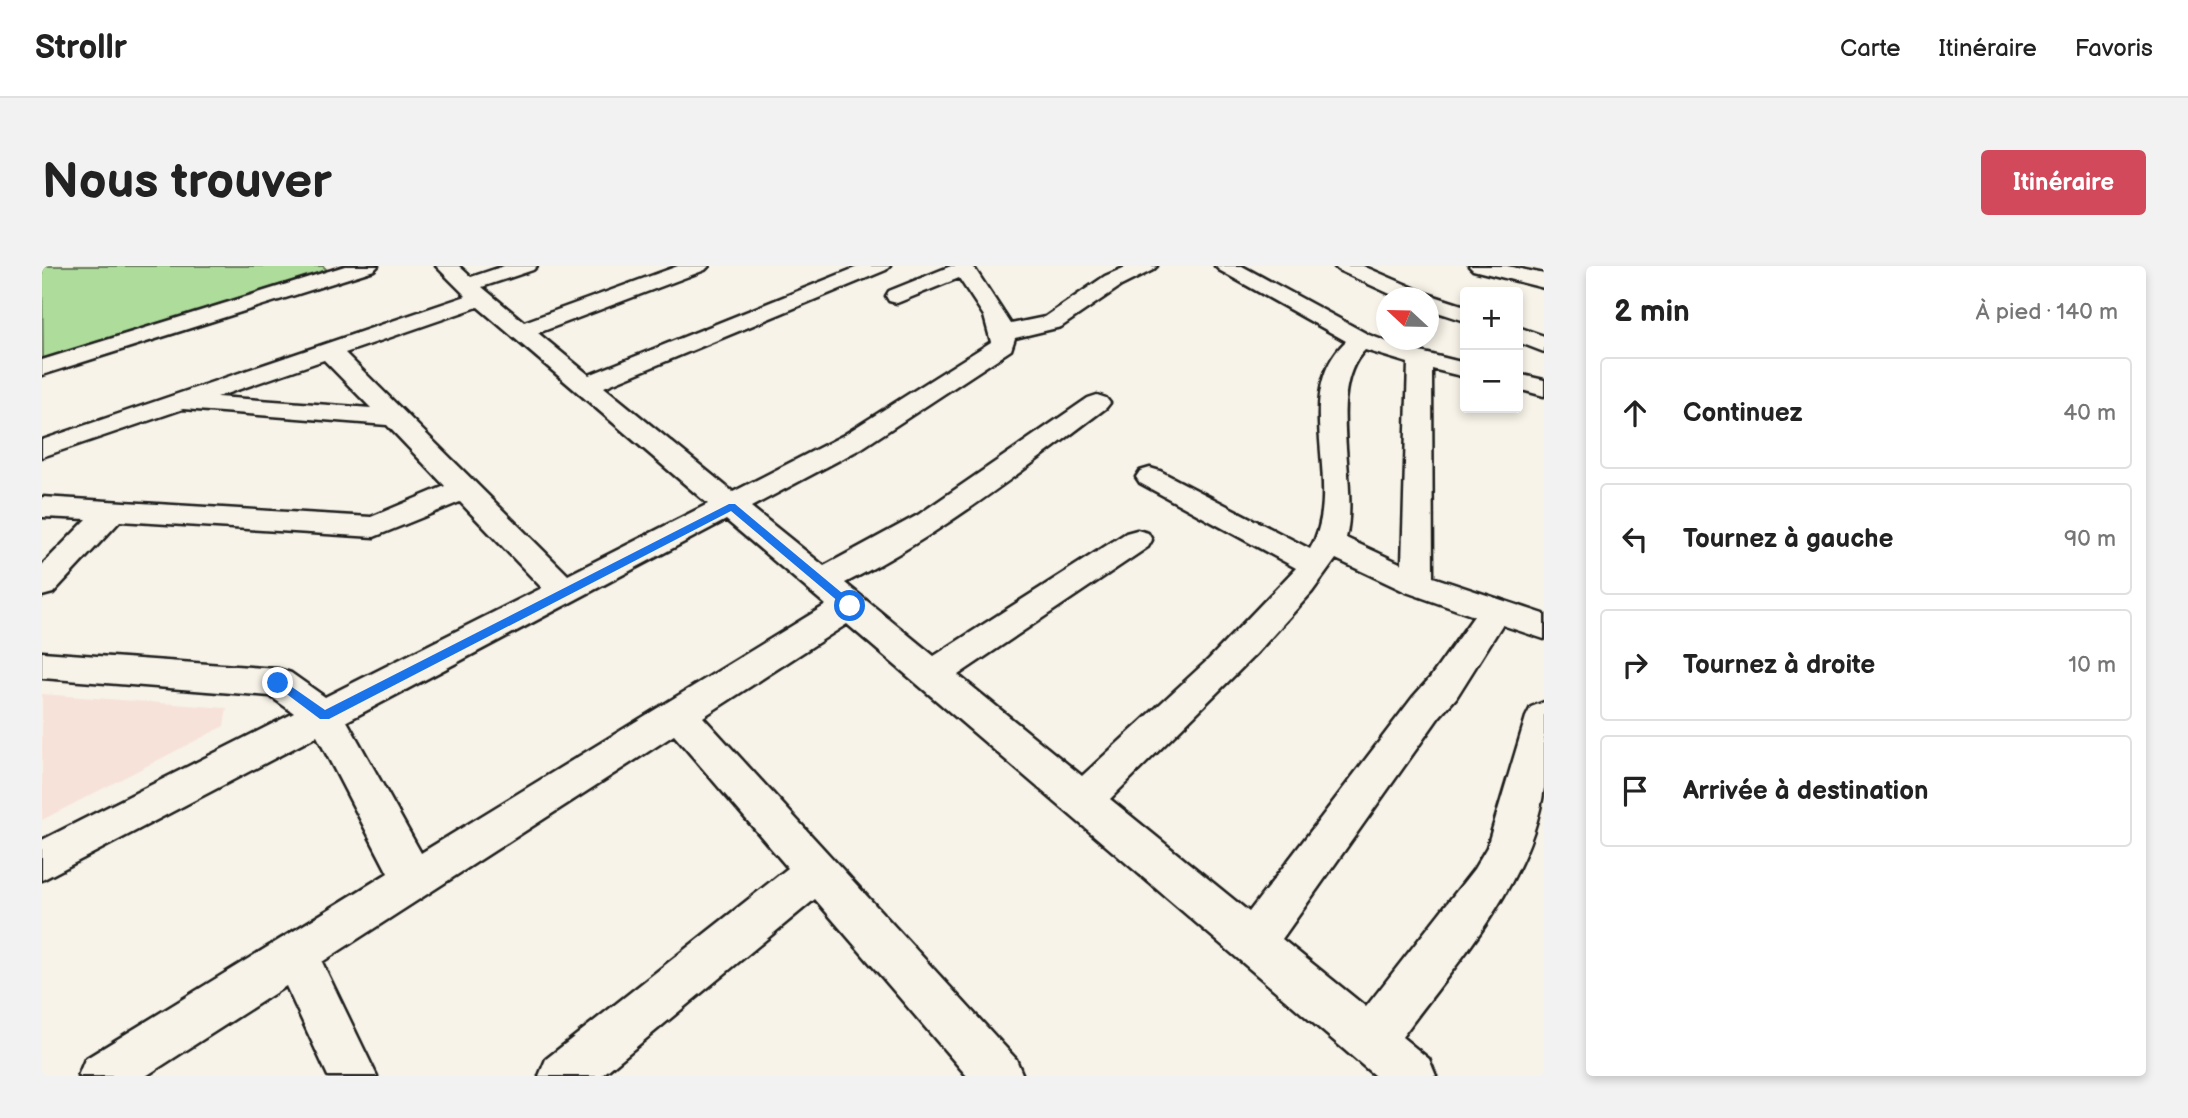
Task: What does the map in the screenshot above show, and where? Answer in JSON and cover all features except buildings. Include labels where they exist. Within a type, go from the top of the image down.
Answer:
[{"type":"street","points":[[42,368],[367,266]]},
{"type":"street","points":[[447,266],[932,676],[1412,1076]]},
{"type":"street","points":[[42,449],[328,350],[474,291],[526,266]]},
{"type":"street","points":[[522,331],[698,266]]},
{"type":"street","points":[[587,386],[879,266]]},
{"type":"street","points":[[1004,332],[1032,329],[1053,322],[1113,281],[1146,266]]},
{"type":"street","points":[[1345,266],[1391,287]]},
{"type":"street","points":[[1480,266],[1544,281]]},
{"type":"street","points":[[42,861],[732,507],[852,442],[1003,345],[1004,332],[981,291],[963,267],[897,296]]},
{"type":"street","points":[[1243,269],[1360,340],[1376,343]]},
{"type":"street","points":[[1439,307],[1460,313]]},
{"type":"street","points":[[1523,336],[1544,345]]},
{"type":"street","points":[[1082,800],[1240,650],[1289,597],[1321,553],[1336,508],[1331,399],[1340,363],[1351,345],[1360,340]]},
{"type":"street","points":[[328,350],[566,592]]},
{"type":"street","points":[[1418,584],[1408,350],[1460,368]]},
{"type":"street","points":[[1523,383],[1544,388]]},
{"type":"street","points":[[176,402],[395,418]]},
{"type":"street","points":[[102,1076],[678,714],[836,593],[859,564],[993,478],[1097,403]]},
{"type":"street","points":[[1150,477],[1321,553],[1544,627]]},
{"type":"street","points":[[42,507],[374,527],[464,489]]},
{"type":"street","points":[[42,585],[112,512]]},
{"type":"street","points":[[932,676],[1137,540]]},
{"type":"street","points":[[1253,943],[1426,707],[1443,688],[1496,610]]},
{"type":"street","points":[[42,665],[278,683],[324,716],[413,880]]},
{"type":"street","points":[[678,714],[817,871],[984,1071]]},
{"type":"street","points":[[1370,1041],[1489,883],[1506,854],[1544,717]]},
{"type":"street","points":[[563,1076],[817,871]]},
{"type":"street","points":[[295,955],[353,1076]]},
{"type":"shaded area","points":[[42,694],[227,708],[224,726],[42,820]]},
{"type":"green space","points":[[42,266],[323,266],[329,272],[43,360]]},
{"type":"route","points":[[278,683],[324,716],[732,507],[850,606]]}]
